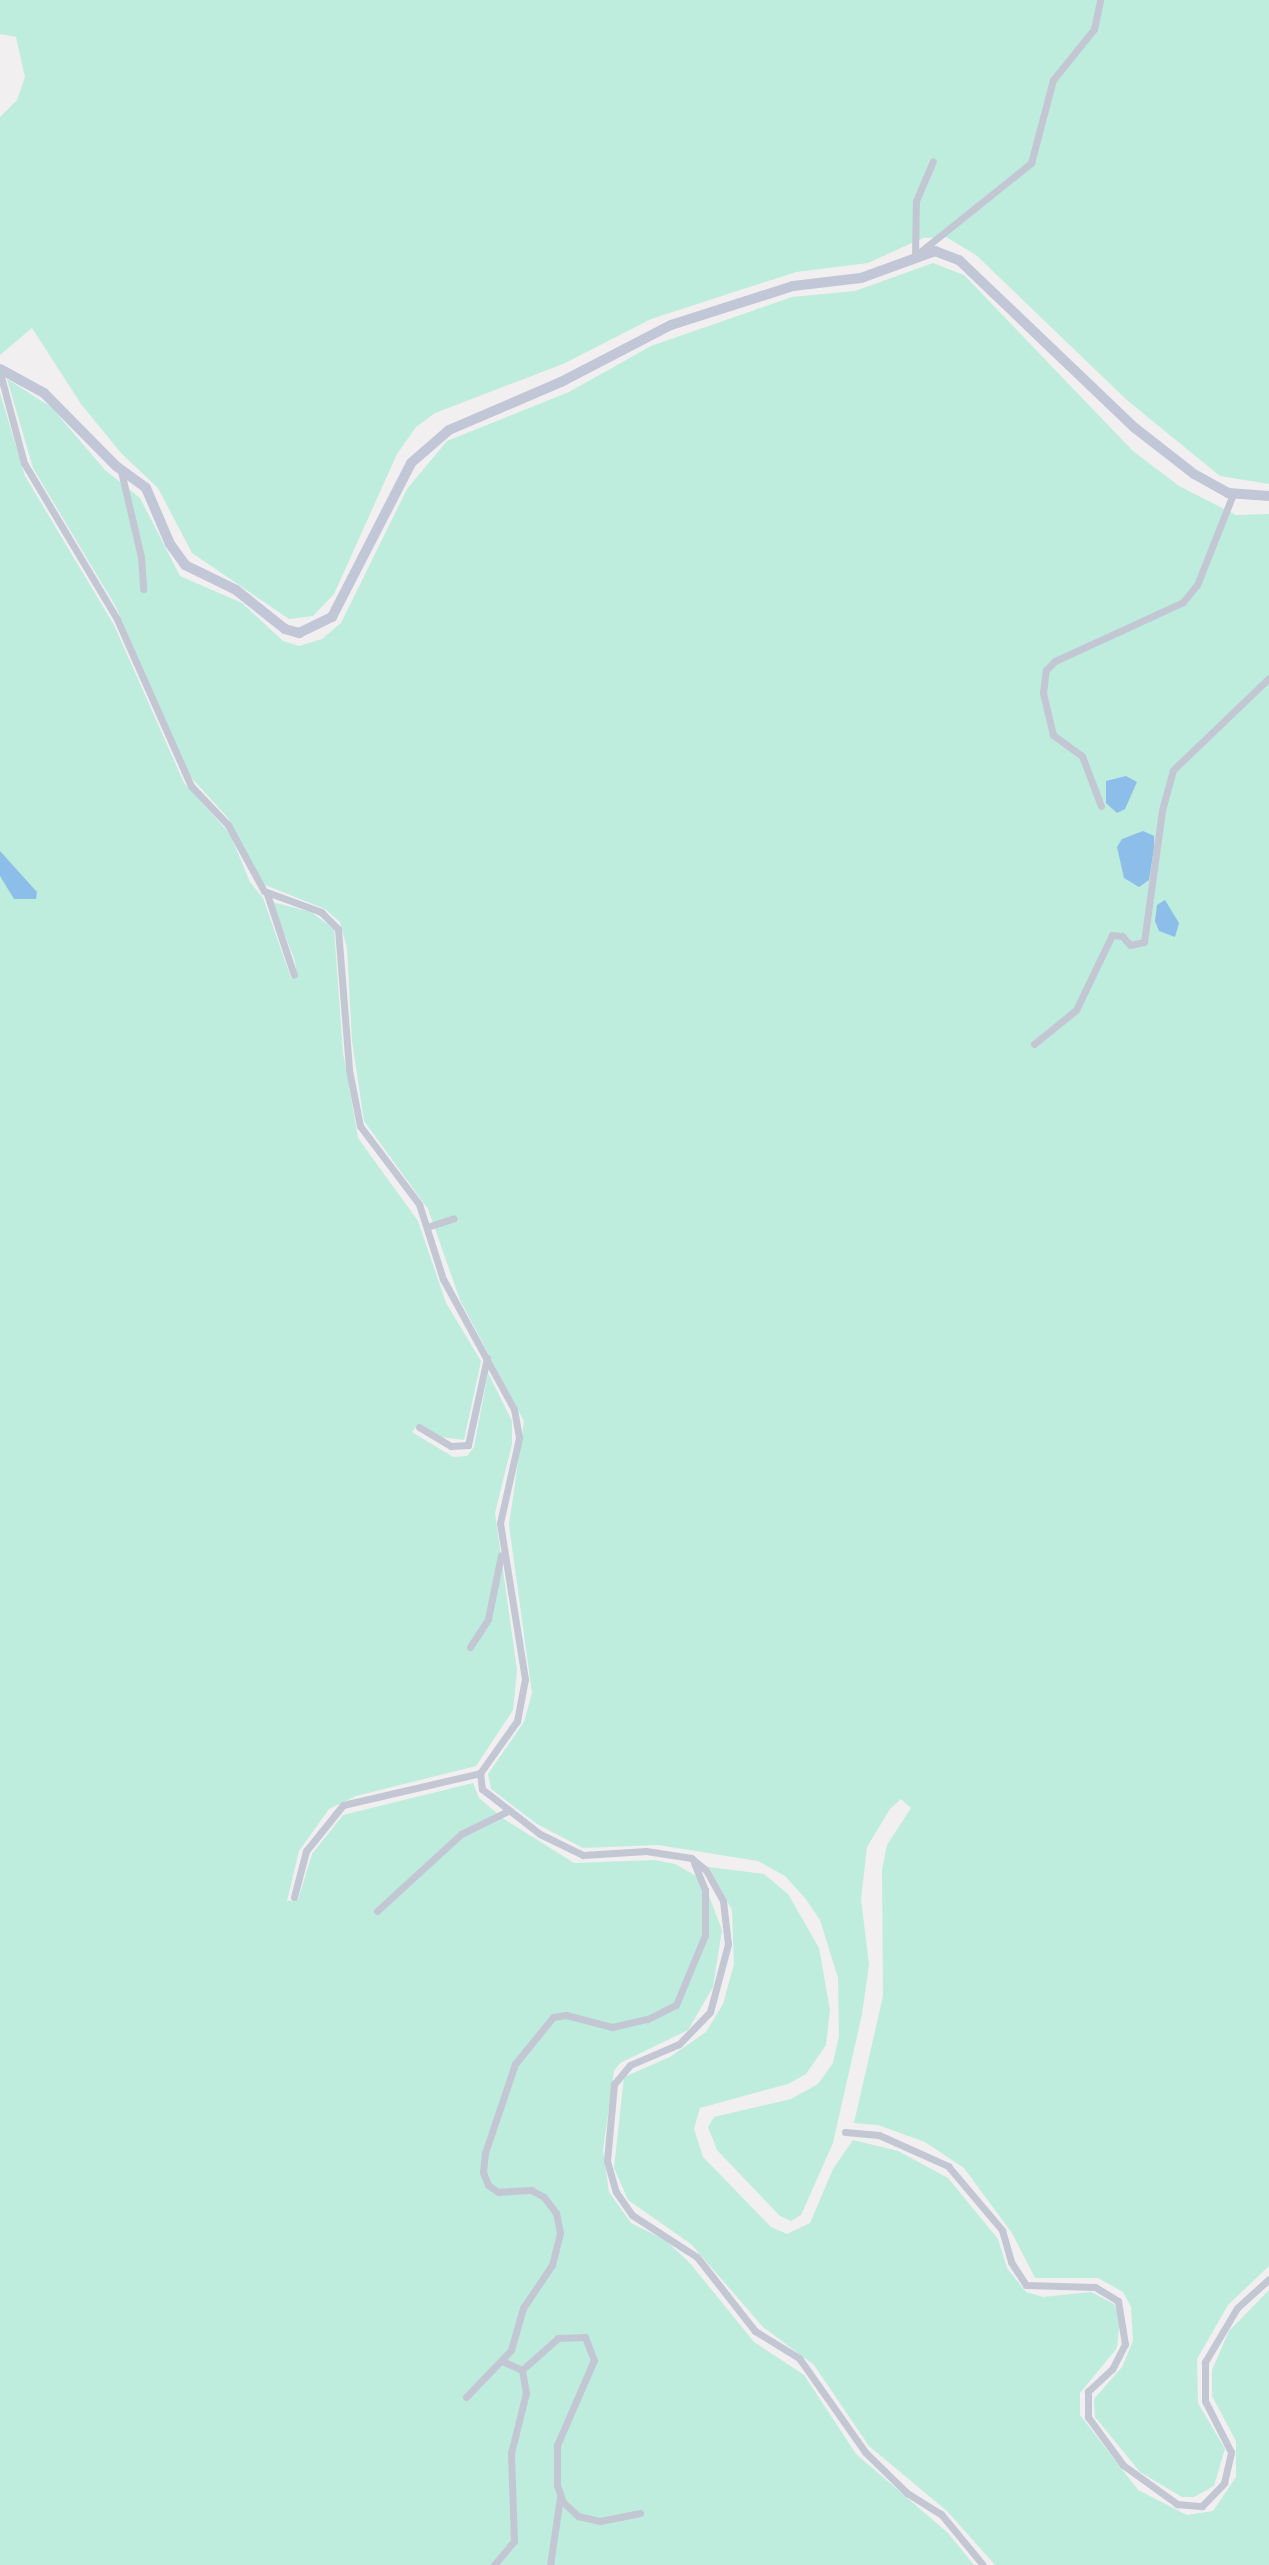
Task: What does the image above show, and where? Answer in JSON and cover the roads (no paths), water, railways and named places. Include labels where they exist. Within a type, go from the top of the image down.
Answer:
[{"type":"street","points":[[915,256],[1031,163],[1048,92],[1066,59],[1094,29],[1100,0]]},
{"type":"street","points":[[915,256],[916,201],[933,161]]},
{"type":"street","points":[[0,371],[44,393],[120,469],[152,496],[170,544],[185,565],[236,590],[285,629],[305,633],[332,617],[411,463],[449,430],[561,382],[671,325],[793,286],[861,278],[935,251],[959,260],[1135,428],[1194,474],[1233,494],[1269,496]]},
{"type":"street","points":[[0,371],[24,463],[117,619],[185,775],[228,825],[265,893],[294,975]]},
{"type":"street","points":[[120,469],[141,557],[143,589]]},
{"type":"street","points":[[1101,806],[1082,756],[1054,737],[1044,677],[1055,661],[1170,610],[1191,594],[1233,494]]},
{"type":"street","points":[[1034,1044],[1076,1010],[1112,935],[1122,936],[1130,945],[1144,942],[1162,810],[1173,770],[1269,678]]},
{"type":"street","points":[[265,893],[321,912],[338,929],[354,1108],[371,1145],[419,1204],[443,1279],[487,1358],[518,1425],[502,1507],[502,1549],[523,1664],[523,1700],[517,1721],[480,1773],[343,1805],[306,1851],[294,1897]]},
{"type":"street","points":[[427,1227],[454,1218]]},
{"type":"street","points":[[419,1427],[451,1446],[468,1445],[487,1358]]},
{"type":"street","points":[[470,1647],[488,1619],[502,1549]]},
{"type":"street","points":[[480,1773],[482,1789],[508,1811],[583,1855],[646,1851],[691,1858],[706,1870],[723,1901],[728,1923],[726,1964],[699,2029],[679,2044],[630,2065],[614,2084],[609,2177],[632,2215],[697,2257],[755,2331],[799,2358],[854,2440],[907,2493],[941,2514],[983,2565]]},
{"type":"street","points":[[377,1911],[461,1834],[508,1811]]},
{"type":"street","points":[[466,2397],[502,2361],[514,2344],[523,2308],[552,2265],[560,2233],[556,2213],[544,2197],[531,2190],[498,2192],[483,2172],[515,2064],[553,2017],[566,2015],[612,2027],[648,2019],[676,2005],[705,1935],[705,1890],[691,1858]]},
{"type":"street","points":[[845,2132],[887,2138],[948,2166],[1002,2230],[1011,2262],[1026,2285],[1095,2287],[1118,2301],[1125,2344],[1112,2369],[1088,2391],[1088,2417],[1123,2465],[1177,2504],[1202,2506],[1224,2483],[1231,2452],[1205,2401],[1205,2362],[1237,2308],[1269,2279]]},
{"type":"street","points":[[522,2370],[558,2338],[582,2335],[592,2347],[592,2369],[557,2445],[554,2466],[560,2495],[550,2565]]},
{"type":"street","points":[[502,2361],[522,2370]]},
{"type":"street","points":[[494,2565],[514,2541],[511,2453],[526,2393],[522,2370]]},
{"type":"street","points":[[560,2495],[571,2512],[593,2520],[640,2513]]},
{"type":"water","points":[[1126,776],[1137,782],[1125,809],[1117,813],[1106,803],[1106,781]]},
{"type":"water","points":[[1143,831],[1154,836],[1154,848],[1149,880],[1139,887],[1124,878],[1117,847],[1122,839]]},
{"type":"water","points":[[0,851],[37,892],[36,899],[14,899],[0,876]]},
{"type":"water","points":[[1165,900],[1179,923],[1175,937],[1159,931],[1155,921],[1157,905]]}]
